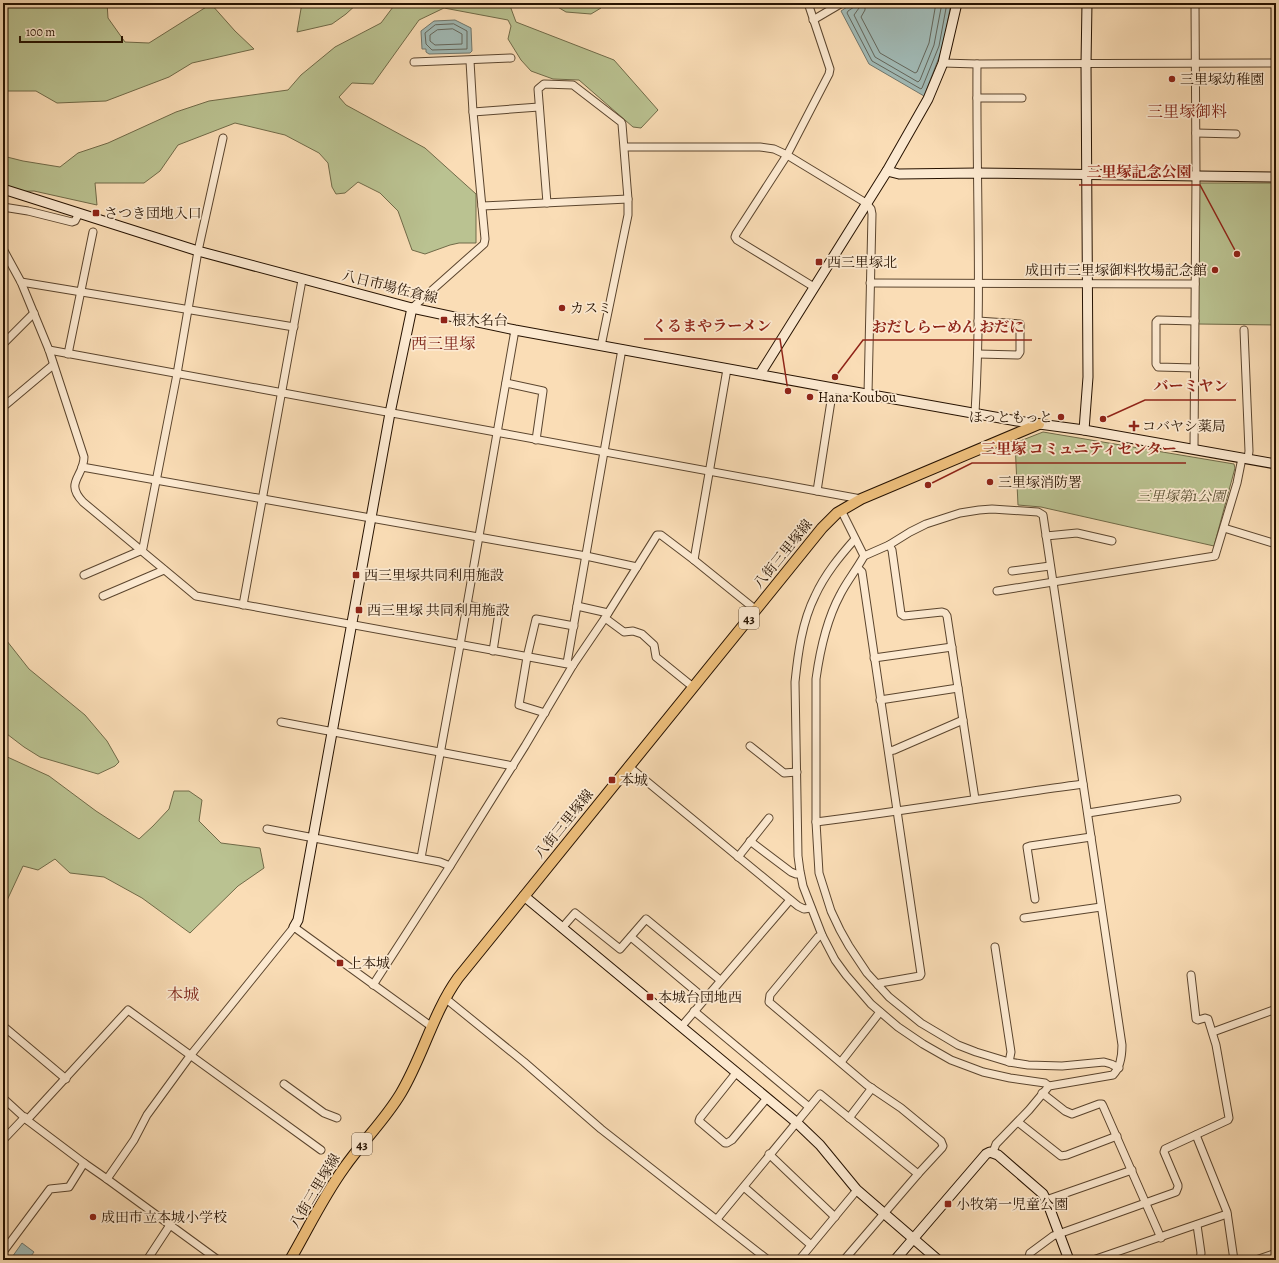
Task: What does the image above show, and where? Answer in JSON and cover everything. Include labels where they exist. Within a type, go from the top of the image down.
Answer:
[{"type":"main road","name":"八街三里塚線","points":[[290,1260],[343,1168],[401,1093],[414,1069],[445,998],[458,978],[822,528],[841,510],[860,499],[1039,424]]},
{"type":"street","points":[[808,3],[830,69],[829,74],[787,155],[735,237],[736,240],[814,287]]},
{"type":"street","points":[[813,20],[842,3]]},
{"type":"street","points":[[760,374],[887,171],[928,99],[943,63],[957,3]]},
{"type":"street","points":[[1084,430],[1088,377],[1088,175],[1086,64],[1088,3]]},
{"type":"street","points":[[1194,449],[1196,176],[1195,3]]},
{"type":"street","points":[[414,62],[470,61],[512,58]]},
{"type":"street","points":[[107,1179],[134,1140],[147,1115],[190,1056],[294,927],[298,920],[370,518],[412,308],[484,244],[485,239],[473,112],[470,61]]},
{"type":"street","points":[[943,63],[1276,63]]},
{"type":"street","points":[[975,413],[979,284],[977,64]]},
{"type":"street","points":[[547,203],[538,89],[544,84],[573,85],[621,122],[625,147],[628,215],[601,346]]},
{"type":"street","points":[[977,98],[1022,98]]},
{"type":"street","points":[[473,112],[539,107]]},
{"type":"street","points":[[1196,133],[1236,134]]},
{"type":"street","points":[[84,575],[140,551],[143,548],[177,374],[198,251],[223,138]]},
{"type":"street","points":[[625,147],[760,147],[778,151],[866,203],[871,209],[872,214],[868,394]]},
{"type":"street","points":[[887,171],[899,174],[977,173],[1276,177]]},
{"type":"street","name":"八日市場佐倉線","points":[[3,188],[198,251],[302,280],[412,308],[515,330],[727,369],[1276,464]]},
{"type":"street","points":[[482,206],[628,199]]},
{"type":"street","points":[[3,208],[28,211],[72,222],[75,221],[79,213]]},
{"type":"street","points":[[68,354],[93,232]]},
{"type":"street","points":[[3,249],[21,282],[49,350],[84,457],[82,467],[74,485],[76,494],[83,502],[140,551],[196,596],[570,664]]},
{"type":"street","points":[[244,605],[302,280]]},
{"type":"street","points":[[21,282],[294,327]]},
{"type":"street","points":[[870,283],[1195,284]]},
{"type":"street","points":[[3,344],[34,313]]},
{"type":"street","points":[[1195,321],[1158,320],[1156,322],[1156,364],[1158,367],[1195,368]]},
{"type":"street","points":[[978,321],[1020,324],[1020,352],[1018,354],[978,354]]},
{"type":"street","points":[[421,858],[515,330]]},
{"type":"street","points":[[997,591],[1215,556],[1245,458],[1249,451],[1244,330]]},
{"type":"street","points":[[570,664],[577,606],[622,349]]},
{"type":"street","points":[[49,350],[860,499]]},
{"type":"street","points":[[3,407],[53,365]]},
{"type":"street","points":[[694,560],[727,369]]},
{"type":"street","points":[[506,382],[543,391],[536,440]]},
{"type":"street","points":[[817,491],[833,388]]},
{"type":"street","points":[[82,467],[586,556],[637,567]]},
{"type":"street","points":[[841,510],[864,556]]},
{"type":"street","points":[[993,1152],[996,1144],[1018,1122],[1049,1086],[1110,1076],[1115,1073],[1119,1068],[1122,1056],[1122,1045],[1043,515],[1038,512],[1004,510],[978,510],[960,513],[926,524],[889,545],[864,556],[858,568],[846,584],[833,609],[819,659],[816,679],[816,822],[819,873],[832,911],[849,946],[867,973],[878,986],[905,1011],[921,1023],[942,1036],[976,1052],[1009,1062],[1028,1065],[1074,1066],[1104,1062],[1119,1068]]},
{"type":"street","points":[[1224,528],[1276,544]]},
{"type":"street","points":[[1046,536],[1077,533],[1112,541]]},
{"type":"street","points":[[373,985],[513,766],[545,713],[570,664],[607,616],[657,535],[661,535],[694,560],[756,610]]},
{"type":"street","points":[[855,539],[836,561],[814,596],[800,647],[795,682],[798,856],[800,874],[811,908],[822,935],[835,960],[860,992],[898,1027],[923,1044],[951,1060],[983,1072],[1045,1083],[1049,1086]]},
{"type":"street","points":[[889,545],[892,550],[902,614],[904,616],[942,612],[947,616],[975,799]]},
{"type":"street","points":[[1012,571],[1050,566]]},
{"type":"street","points":[[858,568],[862,572],[896,812],[921,974],[920,976],[880,983],[878,986]]},
{"type":"street","points":[[103,596],[164,570]]},
{"type":"street","points":[[467,605],[499,612],[493,651]]},
{"type":"street","points":[[577,606],[607,616],[624,632],[633,631],[642,634],[654,645],[656,657],[694,687]]},
{"type":"street","points":[[545,713],[519,705],[536,619],[574,626]]},
{"type":"street","points":[[874,658],[952,647]]},
{"type":"street","points":[[880,700],[958,688]]},
{"type":"street","points":[[888,751],[894,750],[963,720]]},
{"type":"street","points":[[281,722],[513,766]]},
{"type":"street","points":[[750,746],[784,773],[797,772]]},
{"type":"street","points":[[628,766],[800,908],[811,908]]},
{"type":"street","points":[[816,822],[896,812],[1083,784]]},
{"type":"street","points":[[1088,813],[1177,799]]},
{"type":"street","points":[[738,857],[769,818]]},
{"type":"street","points":[[266,828],[421,858],[450,866]]},
{"type":"street","points":[[1035,898],[1028,847],[1091,837]]},
{"type":"street","points":[[750,841],[791,872],[800,874]]},
{"type":"street","points":[[524,896],[796,1122],[820,1145],[857,1190],[938,1260]]},
{"type":"street","points":[[681,1027],[790,900]]},
{"type":"street","points":[[1024,918],[1102,907]]},
{"type":"street","points":[[562,928],[575,913],[620,950],[646,919],[720,980]]},
{"type":"street","points":[[294,927],[432,1027]]},
{"type":"street","points":[[822,935],[818,937],[770,995],[768,1000],[769,1002],[872,1088],[894,1103],[941,1141],[942,1148],[844,1260]]},
{"type":"street","points":[[631,937],[705,999]]},
{"type":"street","points":[[995,947],[1011,1052],[1009,1062]]},
{"type":"street","points":[[1028,1260],[1030,1253],[1049,1238],[1172,1194],[1177,1190],[1178,1185],[1164,1152],[1165,1149],[1228,1120],[1229,1118],[1213,1032],[1207,1018],[1196,1019],[1191,975]]},
{"type":"street","points":[[445,998],[524,1062],[601,1129],[768,1260]]},
{"type":"street","points":[[1213,1032],[1276,1009]]},
{"type":"street","points":[[3,1140],[66,1079],[128,1010],[321,1150]]},
{"type":"street","points":[[694,1011],[809,1107]]},
{"type":"street","points":[[841,1062],[880,1012]]},
{"type":"street","points":[[3,1026],[66,1079]]},
{"type":"street","points":[[736,1073],[699,1121],[725,1143],[732,1140],[767,1098]]},
{"type":"street","points":[[284,1084],[324,1113],[337,1118]]},
{"type":"street","points":[[849,1118],[872,1088]]},
{"type":"street","points":[[1042,1093],[1064,1111],[1072,1114],[1102,1104],[1161,1238]]},
{"type":"street","points":[[717,1220],[820,1094],[918,1174]]},
{"type":"street","points":[[3,1098],[26,1118],[84,1163],[218,1260]]},
{"type":"street","points":[[1018,1122],[1061,1156],[1117,1136]]},
{"type":"street","points":[[1196,1135],[1227,1214],[1234,1260]]},
{"type":"street","points":[[896,1260],[986,1154],[993,1152],[1039,1189],[1046,1200],[1069,1260]]},
{"type":"street","points":[[770,1154],[835,1217]]},
{"type":"street","points":[[3,1252],[50,1189],[69,1187],[84,1163]]},
{"type":"street","points":[[1046,1200],[1132,1170]]},
{"type":"street","points":[[744,1186],[811,1245]]},
{"type":"street","points":[[799,1260],[857,1190]]},
{"type":"street","points":[[1093,1260],[1161,1238],[1227,1214]]},
{"type":"street","points":[[148,1260],[170,1225]]},
{"type":"street","points":[[1197,1225],[1201,1253],[1200,1260]]},
{"type":"street","points":[[1256,1260],[1276,1253]]},
{"type":"green space","points":[[3,3],[107,3],[108,18],[125,42],[149,43],[211,4],[235,31],[254,49],[192,63],[169,77],[106,101],[57,103],[36,91],[3,91]]},
{"type":"green space","points":[[302,3],[358,3],[332,24],[297,32]]},
{"type":"green space","points":[[396,3],[509,3],[516,22],[614,60],[658,110],[641,128],[633,127],[579,80],[553,79],[531,71],[521,60],[508,39],[511,26],[508,20],[444,8],[419,20],[373,84],[352,83],[339,97],[346,105],[425,148],[476,194],[476,243],[459,243],[425,254],[412,250],[398,211],[380,193],[358,182],[345,193],[336,194],[332,187],[328,163],[319,153],[285,135],[235,123],[178,145],[160,171],[144,183],[95,183],[97,205],[34,191],[3,192],[3,156],[60,167],[78,153],[108,143],[176,112],[209,101],[288,90],[301,75],[335,47],[381,23]]},
{"type":"green space","points":[[551,3],[603,3],[601,8],[591,14],[566,12]]},
{"type":"green space","points":[[1199,183],[1276,183],[1276,325],[1198,324]]},
{"type":"green space","name":"三里塚第1公園","points":[[1043,432],[1234,464],[1235,468],[1214,546],[1041,507],[1018,505],[1015,443]]},
{"type":"green space","points":[[3,636],[29,669],[85,715],[107,741],[119,762],[115,766],[98,774],[40,757],[3,731]]},
{"type":"green space","points":[[3,755],[49,776],[96,811],[139,839],[169,809],[174,791],[189,791],[202,800],[199,821],[221,843],[260,848],[264,868],[238,886],[190,933],[142,898],[104,877],[70,873],[55,859],[38,870],[23,866],[3,909]]},
{"type":"water","points":[[853,3],[951,3],[943,47],[924,96],[869,64],[841,11]]},
{"type":"water","points":[[455,20],[471,28],[472,51],[470,53],[429,54],[426,52],[426,49],[422,49],[421,31],[434,21]]},
{"type":"water","points":[[22,1243],[34,1252],[28,1260],[10,1260]]},
{"type":"place","name":"三里塚幼稚園","points":[[1172,79]]},
{"type":"place","name":"さつき団地入口","points":[[96,213]]},
{"type":"place","name":"三里塚記念公園","points":[[1237,254]]},
{"type":"place","name":"西三里塚北","points":[[819,262]]},
{"type":"place","name":"成田市三里塚御料牧場記念館","points":[[1215,270]]},
{"type":"place","name":"カスミ","points":[[562,308]]},
{"type":"place","name":"根木名台","points":[[444,320]]},
{"type":"place","name":"おだしらーめん おだに","points":[[835,377]]},
{"type":"place","name":"くるまやラーメン","points":[[788,391]]},
{"type":"place","name":"Hana Koubou","points":[[810,397]]},
{"type":"place","name":"ほっともっと","points":[[1061,417]]},
{"type":"place","name":"バーミヤン","points":[[1103,419]]},
{"type":"place","name":"コバヤシ薬局","points":[[1134,426]]},
{"type":"place","name":"三里塚消防署","points":[[990,482]]},
{"type":"place","name":"三里塚 コミュニティセンター","points":[[928,485]]},
{"type":"place","name":"西三里塚共同利用施設","points":[[356,575]]},
{"type":"place","name":"西三里塚 共同利用施設","points":[[359,610]]},
{"type":"place","name":"本城","points":[[612,780]]},
{"type":"place","name":"上本城","points":[[340,963]]},
{"type":"place","name":"本城台団地西","points":[[650,997]]},
{"type":"place","name":"小牧第一児童公園","points":[[948,1204]]},
{"type":"place","name":"成田市立本城小学校","points":[[93,1217]]},
{"type":"district","name":"三里塚御料","points":[[1187,112]]},
{"type":"district","name":"西三里塚","points":[[443,344]]},
{"type":"district","name":"本城","points":[[183,995]]}]
